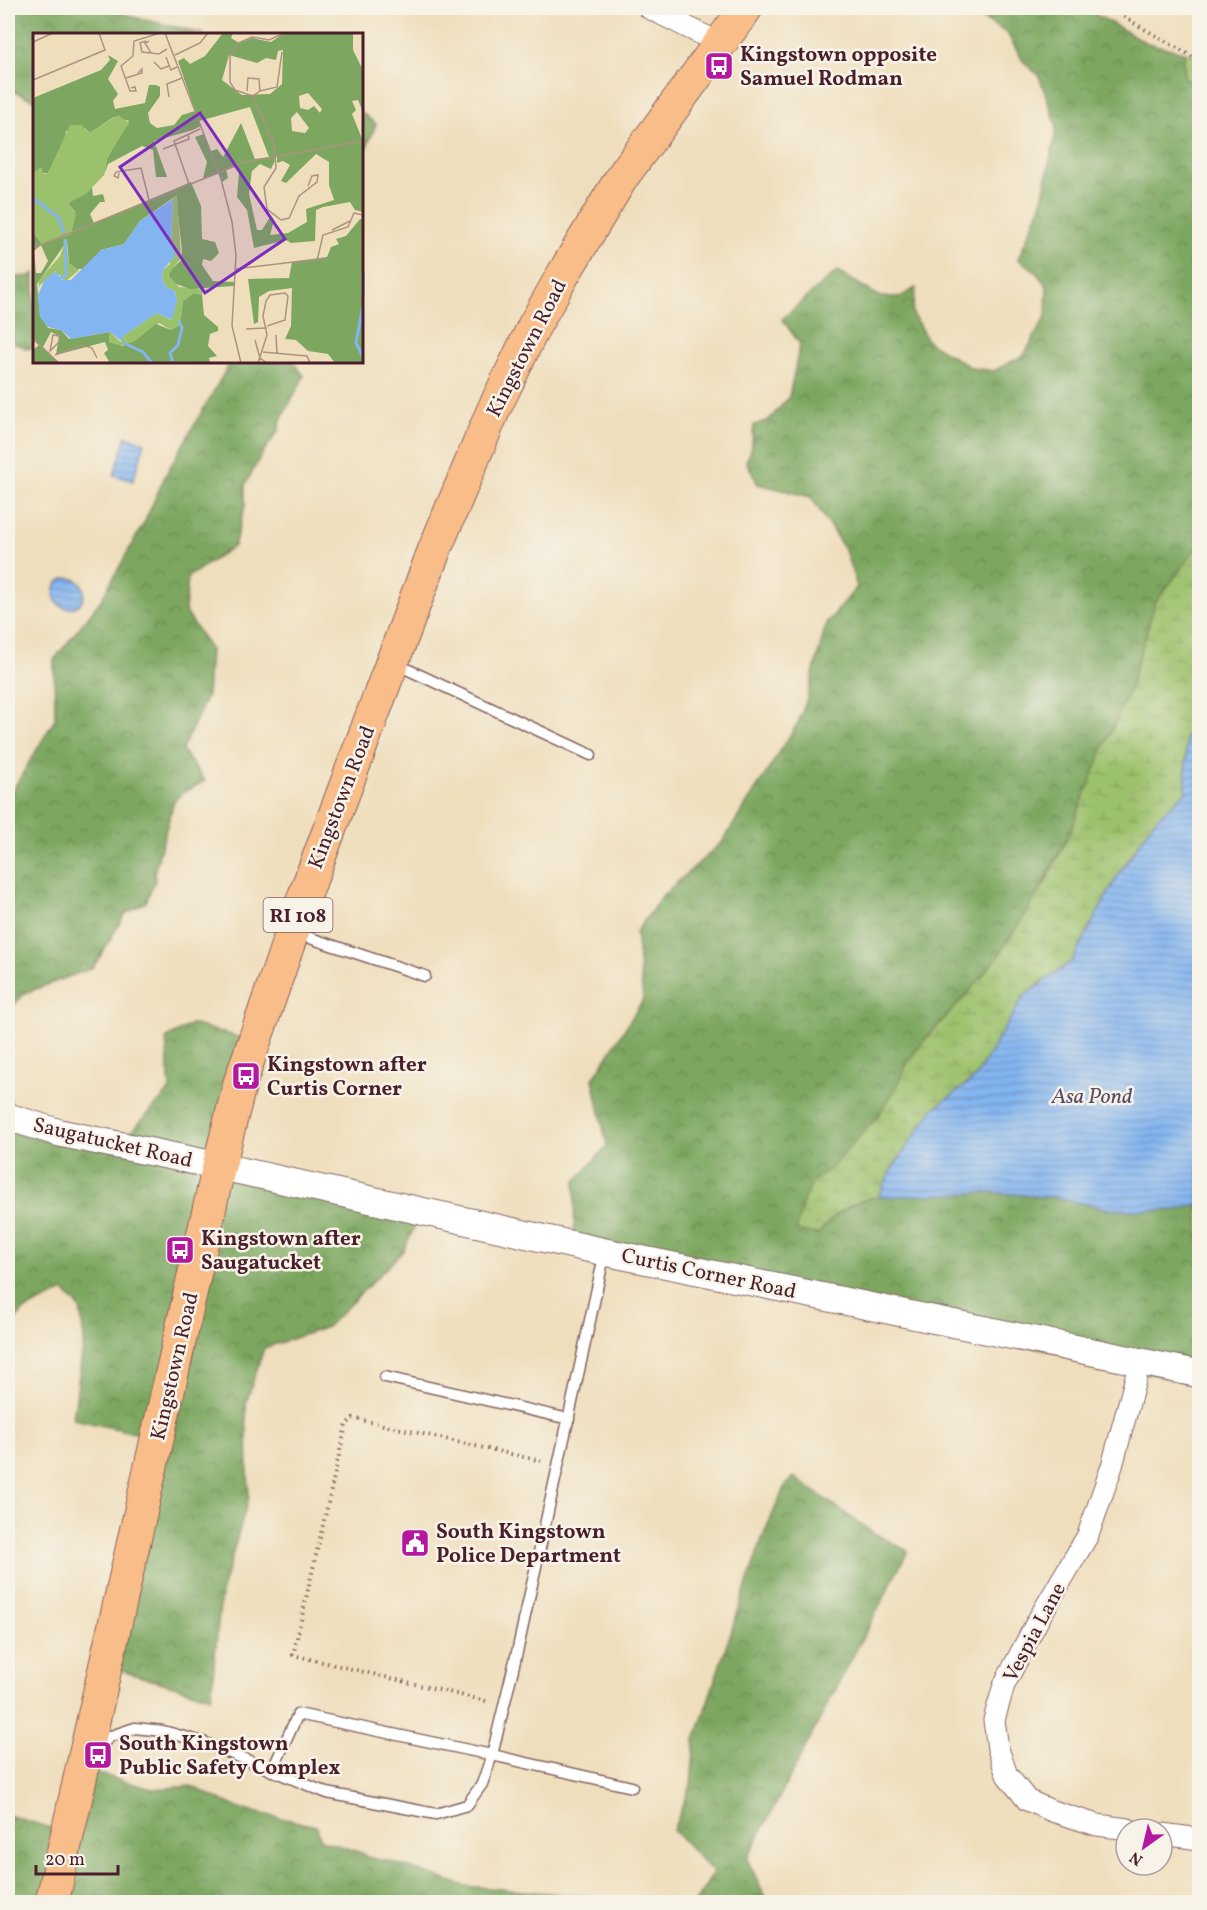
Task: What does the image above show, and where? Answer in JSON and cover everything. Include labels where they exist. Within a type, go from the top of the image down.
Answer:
[{"type":"main road","name":"Kingstown Road","points":[[52,1902],[219,1166],[240,1083],[292,932],[434,551],[493,411],[534,327],[622,177],[746,8]]},
{"type":"street","points":[[649,8],[719,43]]},
{"type":"street","name":"Saugatucket Road","points":[[8,1118],[60,1133],[219,1166]]},
{"type":"street","name":"Curtis Corner Road","points":[[219,1166],[605,1252],[1200,1374]]},
{"type":"street","name":"Vespia Lane","points":[[1114,1827],[1097,1825],[1052,1811],[1027,1800],[1007,1775],[998,1749],[994,1720],[1004,1685],[1088,1535],[1112,1466],[1140,1362]]},
{"type":"street","points":[[1174,1836],[1200,1839]]},
{"type":"lane","points":[[392,663],[591,755]]},
{"type":"lane","points":[[292,932],[425,976]]},
{"type":"lane","points":[[84,1760],[111,1736],[135,1728],[163,1731],[203,1742],[327,1793],[436,1814],[467,1805],[482,1784],[492,1755],[605,1252]]},
{"type":"lane","points":[[385,1377],[569,1419]]},
{"type":"lane","points":[[272,1771],[298,1714],[632,1787]]},
{"type":"path","points":[[1108,8],[1200,61]]},
{"type":"path","points":[[504,1705],[293,1655],[346,1425],[353,1418],[558,1465]]},
{"type":"green space","points":[[8,8],[107,8],[201,33],[33,33],[33,100],[8,89]]},
{"type":"green space","points":[[966,8],[1084,8],[1147,43],[1184,52],[1184,77],[1200,91],[1199,545],[1155,603],[1130,688],[1070,832],[1033,903],[995,961],[918,1047],[878,1116],[831,1168],[814,1180],[818,1234],[836,1214],[865,1198],[896,1195],[992,1192],[1057,1198],[1109,1209],[1128,1210],[1174,1210],[1199,1205],[1199,1385],[574,1241],[575,1182],[607,1146],[593,1079],[643,1000],[636,932],[663,895],[723,841],[798,723],[806,702],[826,624],[857,587],[845,550],[811,497],[758,484],[746,461],[751,451],[754,425],[769,420],[789,397],[800,344],[782,319],[837,271],[880,297],[900,297],[916,288],[912,312],[928,342],[972,368],[994,371],[1024,355],[1046,316],[1047,286],[1034,270],[1018,259],[1041,205],[1057,126],[1039,76],[1023,61],[1007,33]]},
{"type":"green space","points":[[1184,52],[1199,56],[1199,91],[1184,78]]},
{"type":"green space","points":[[363,114],[376,124],[363,157]]},
{"type":"green space","points":[[33,274],[33,347],[28,349],[8,340],[8,278]]},
{"type":"green space","points":[[228,363],[295,363],[304,376],[280,422],[279,430],[245,485],[245,506],[234,546],[188,577],[185,611],[210,649],[207,696],[182,750],[205,781],[184,792],[174,801],[154,873],[155,880],[146,902],[125,914],[92,968],[25,993],[8,1011],[8,798],[55,719],[54,660],[101,600],[145,521],[165,476]]},
{"type":"green space","points":[[1199,545],[1199,714],[1186,738],[1186,792],[1154,821],[1117,877],[1072,961],[1024,996],[975,1078],[932,1110],[892,1169],[878,1197],[860,1201],[844,1209],[818,1234],[796,1230],[804,1198],[814,1180],[831,1168],[878,1116],[918,1047],[995,961],[1045,883],[1070,832],[1130,688],[1155,603]]},
{"type":"green space","points":[[191,1024],[246,1039],[220,1157],[419,1218],[403,1251],[327,1327],[264,1348],[246,1403],[249,1497],[221,1594],[211,1697],[104,1666],[153,1437],[73,1419],[84,1339],[80,1308],[64,1291],[23,1311],[8,1330],[8,1097],[23,1126],[116,1148],[170,1090],[166,1039]]},
{"type":"green space","points":[[794,1477],[875,1534],[908,1551],[747,1859],[768,1902],[695,1902],[714,1873],[673,1830],[691,1785],[695,1740],[763,1536],[785,1486]]},
{"type":"green space","points":[[81,1769],[152,1789],[191,1786],[240,1809],[316,1826],[321,1840],[362,1853],[366,1857],[391,1862],[465,1886],[594,1897],[603,1902],[8,1902],[8,1815],[60,1831]]},
{"type":"water","points":[[126,436],[145,443],[133,481],[114,475]]},
{"type":"water","points":[[69,578],[80,582],[84,593],[80,604],[69,608],[58,604],[54,593],[58,582]]},
{"type":"water","name":"Asa Pond","points":[[1199,714],[1199,1205],[1174,1210],[1109,1209],[1057,1198],[992,1192],[878,1197],[892,1169],[932,1110],[975,1078],[1024,996],[1072,961],[1117,877],[1154,821],[1186,792],[1186,738]]},
{"type":"place","name":"Kingstown opposite Samuel Rodman","points":[[719,66]]},
{"type":"place","name":"Kingstown after Curtis Corner","points":[[246,1076]]},
{"type":"place","name":"Kingstown after Saugatucket","points":[[180,1250]]},
{"type":"place","name":"South Kingstown Police Department","points":[[415,1543]]},
{"type":"place","name":"South Kingstown Public Safety Complex","points":[[98,1755]]}]
